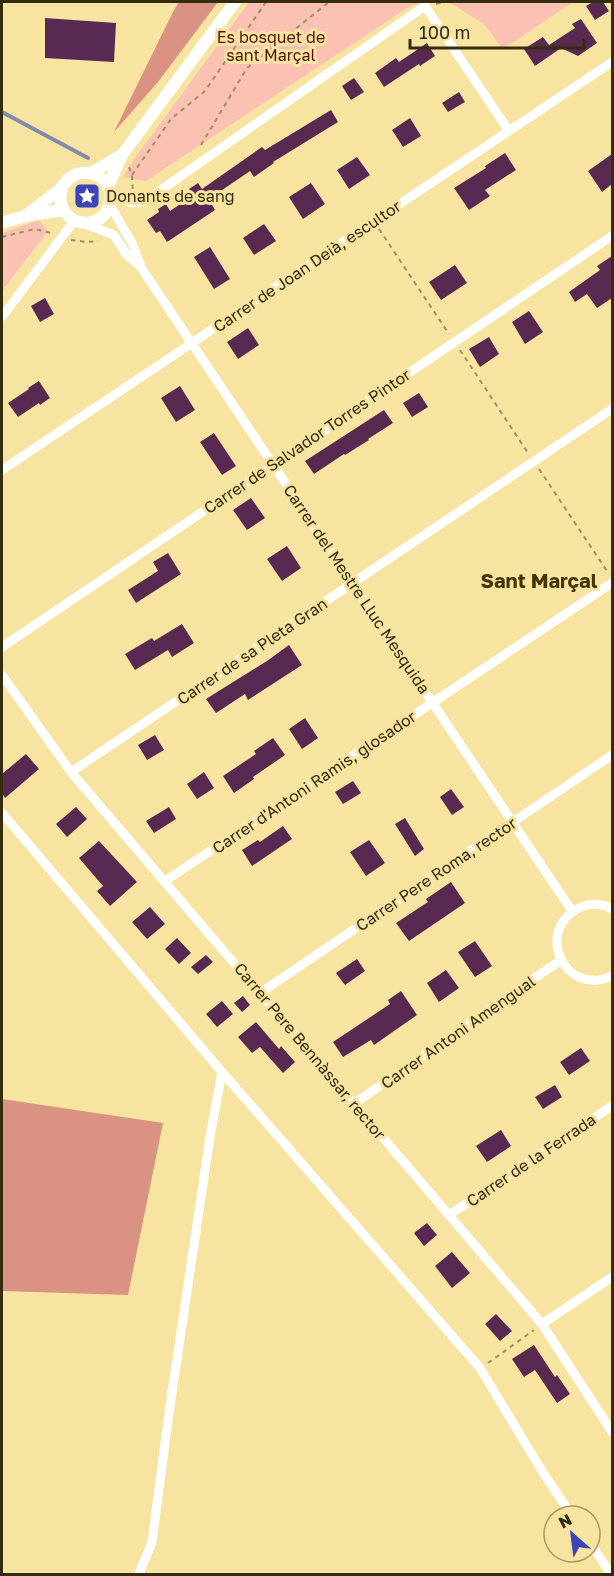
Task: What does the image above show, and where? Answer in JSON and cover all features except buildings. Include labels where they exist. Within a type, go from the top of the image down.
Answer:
[{"type":"street","points":[[62,188],[60,203],[68,217],[79,222],[92,223],[106,213],[109,195],[122,154],[235,2]]},
{"type":"street","points":[[25,216],[62,188],[70,177],[84,172],[98,176],[109,195],[132,203],[145,201],[425,6],[509,131]]},
{"type":"street","name":"Carrer de Joan Deià, escultor","points":[[2,470],[612,62]]},
{"type":"street","points":[[91,173],[122,154]]},
{"type":"street","name":"Carrer del Mestre Lluc Mesquida","points":[[109,195],[133,245],[140,266]]},
{"type":"street","points":[[2,223],[25,216],[63,210]]},
{"type":"street","points":[[2,316],[79,222]]},
{"type":"street","name":"Carrer del Mestre Lluc Mesquida","points":[[79,222],[114,235],[126,254],[140,266],[572,911]]},
{"type":"street","name":"Carrer de Salvador Torres Pintor","points":[[2,647],[612,236]]},
{"type":"street","name":"Carrer de sa Pleta Gran","points":[[71,772],[612,409]]},
{"type":"street","name":"Carrer d'Antoni Ramis, glosador","points":[[165,881],[433,703],[611,580]]},
{"type":"street","name":"Carrer Pere Bennàssar, rector","points":[[2,675],[71,772],[542,1324],[612,1432]]},
{"type":"street","name":"Carrer Pere Roma, rector","points":[[260,993],[612,756]]},
{"type":"street","points":[[2,813],[222,1072],[480,1368],[564,1504]]},
{"type":"street","points":[[612,909],[596,904],[572,911],[559,928],[557,939],[557,950],[561,960],[579,978],[592,981],[612,976]]},
{"type":"street","name":"Carrer Antoni Amengual","points":[[355,1103],[561,960]]},
{"type":"street","points":[[139,1575],[152,1542],[210,1137],[222,1072]]},
{"type":"street","name":"Carrer de la Ferrada","points":[[449,1215],[612,1106]]},
{"type":"street","points":[[542,1324],[612,1277]]},
{"type":"street","points":[[602,1561],[611,1575]]},
{"type":"path","points":[[132,175],[171,119],[205,91],[266,2]]},
{"type":"path","points":[[201,146],[247,68],[329,2]]},
{"type":"path","points":[[375,221],[449,334]]},
{"type":"path","points":[[459,348],[531,457]]},
{"type":"path","points":[[537,467],[611,580]]},
{"type":"path","points":[[480,1368],[542,1324]]},
{"type":"green space","name":"Es bosquet de sant Marçal","points":[[249,2],[421,2],[407,8],[146,181],[123,177],[135,158]]},
{"type":"green space","points":[[449,2],[573,2],[503,49],[484,24]]},
{"type":"green space","points":[[39,220],[48,231],[2,291],[2,233]]},
{"type":"shaded area","points":[[179,2],[218,2],[158,82],[114,132],[173,12]]},
{"type":"shaded area","points":[[2,1099],[163,1123],[128,1295],[2,1291]]},
{"type":"waterway","points":[[2,112],[88,158]]},
{"type":"place","name":"Donants de sang","points":[[87,196]]},
{"type":"district","name":"Sant Marçal","points":[[539,581]]}]
